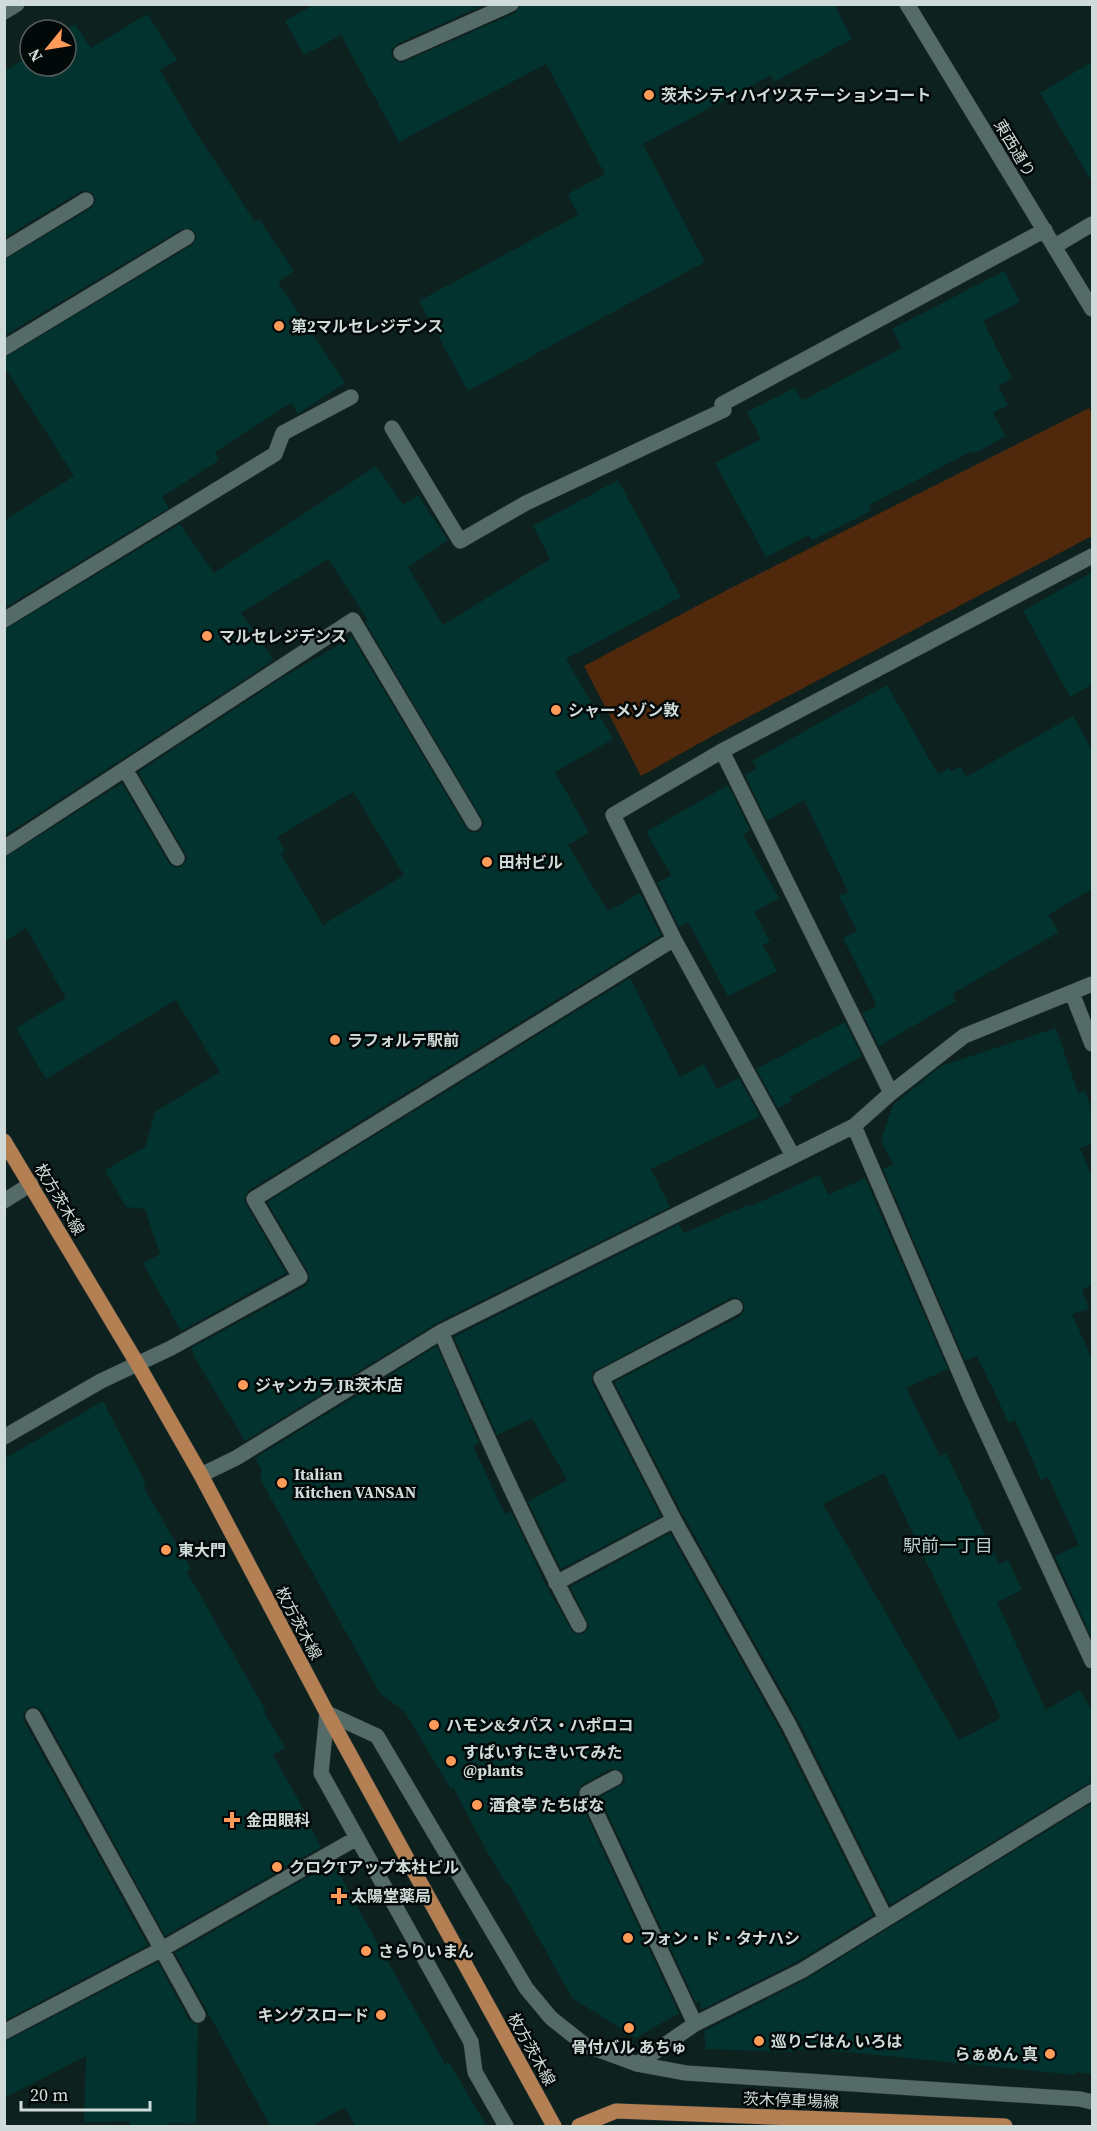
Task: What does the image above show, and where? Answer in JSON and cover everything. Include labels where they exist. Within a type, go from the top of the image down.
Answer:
[{"type":"main road","name":"枚方茨木線","points":[[4,1141],[201,1475],[327,1713],[554,2127]]},
{"type":"main road","name":"茨木停車場線","points":[[579,2127],[616,2111],[1005,2127]]},
{"type":"street","points":[[4,12],[17,4]]},
{"type":"street","points":[[401,53],[512,4]]},
{"type":"street","name":"東西通り","points":[[907,4],[1092,309]]},
{"type":"street","points":[[4,250],[86,200]]},
{"type":"street","points":[[1055,246],[1092,224]]},
{"type":"street","points":[[392,428],[460,541],[536,498],[724,410],[722,404],[1045,230]]},
{"type":"street","points":[[4,348],[187,237]]},
{"type":"street","points":[[4,620],[275,454],[283,433],[351,397]]},
{"type":"street","points":[[793,1156],[674,939],[613,815],[722,751],[1092,556]]},
{"type":"street","points":[[4,848],[353,620],[474,823]]},
{"type":"street","points":[[722,751],[891,1092]]},
{"type":"street","points":[[125,770],[177,858]]},
{"type":"street","points":[[4,1437],[101,1381],[171,1348],[300,1277],[254,1199],[674,939]]},
{"type":"street","points":[[201,1475],[236,1458],[441,1332],[854,1125],[891,1092],[964,1035],[1092,984]]},
{"type":"street","points":[[1072,993],[1092,1044]]},
{"type":"street","points":[[854,1125],[970,1399],[1092,1661]]},
{"type":"street","points":[[4,1201],[31,1184]]},
{"type":"street","points":[[735,1307],[601,1378],[674,1520],[789,1725],[886,1919]]},
{"type":"street","points":[[441,1332],[495,1457],[579,1625]]},
{"type":"street","points":[[556,1583],[674,1520]]},
{"type":"street","points":[[506,2127],[476,2072],[471,2042],[321,1773],[327,1713],[378,1736],[526,1988],[551,2018],[585,2045],[637,2064],[686,2073],[1080,2099],[1092,2102]]},
{"type":"street","points":[[33,1716],[198,2015]]},
{"type":"street","points":[[615,1778],[587,1793],[694,2024]]},
{"type":"street","points":[[637,2064],[694,2024],[803,1970],[1092,1792]]},
{"type":"street","points":[[4,2032],[162,1949],[357,1838]]},
{"type":"shaded area","points":[[1089,408],[1092,414],[1092,536],[716,734],[641,776],[584,666],[727,590]]},
{"type":"building","points":[[315,4],[486,4],[397,44],[391,51],[392,56],[401,63],[515,13],[521,4],[834,4],[852,39],[774,82],[771,75],[643,144],[705,262],[468,391],[419,301],[578,215],[568,194],[605,174],[546,64],[399,142],[341,35],[304,55],[285,21]]},
{"type":"building","points":[[147,14],[177,60],[160,70],[197,134],[255,222],[259,219],[294,271],[278,282],[345,383],[298,414],[291,403],[215,452],[219,460],[162,497],[169,508],[4,608],[4,521],[74,476],[4,366],[4,358],[192,245],[197,237],[192,229],[182,229],[4,336],[4,260],[91,208],[96,200],[91,192],[81,191],[4,238],[4,72],[18,63],[18,78],[78,78],[78,28],[91,48]]},
{"type":"building","points":[[1092,62],[1092,182],[1040,93]]},
{"type":"building","points":[[1004,271],[1020,302],[983,321],[1012,378],[998,386],[1008,405],[993,413],[1006,436],[974,454],[972,451],[869,505],[871,511],[812,540],[809,535],[766,557],[715,463],[761,439],[747,412],[795,388],[802,401],[902,348],[892,329]]},
{"type":"building","points":[[376,466],[403,505],[418,495],[448,540],[408,567],[443,625],[550,559],[533,526],[618,480],[681,597],[566,659],[613,739],[555,772],[589,832],[568,845],[608,911],[640,893],[661,935],[248,1191],[244,1199],[246,1204],[286,1273],[181,1331],[143,1263],[160,1254],[145,1209],[126,1207],[105,1170],[145,1147],[155,1112],[220,1072],[176,1000],[46,1079],[16,1028],[66,998],[26,928],[4,942],[4,858],[122,783],[169,863],[176,868],[182,866],[187,859],[185,853],[138,772],[285,676],[352,637],[466,828],[470,832],[478,832],[484,822],[365,622],[368,620],[328,559],[241,613],[274,660],[4,836],[4,630],[180,524],[214,573]],"holes":[[[353,792],[404,875],[323,925],[281,854],[285,851],[277,837]]]},
{"type":"building","points":[[1092,572],[1092,684],[1070,697],[1023,611]]},
{"type":"building","points":[[887,685],[938,774],[949,768],[951,771],[960,766],[966,777],[1073,716],[1092,750],[1092,889],[1048,915],[1059,932],[952,994],[956,1001],[879,1046],[862,1013],[875,1007],[876,1004],[843,938],[857,931],[839,896],[848,892],[804,800],[767,821],[745,775],[757,768],[752,761]]},
{"type":"building","points":[[728,785],[750,830],[743,835],[779,898],[754,912],[770,941],[763,945],[777,971],[728,996],[688,922],[679,927],[657,883],[671,875],[646,832]]},
{"type":"building","points":[[630,978],[680,1077],[704,1064],[717,1089],[739,1078],[760,1116],[651,1169],[670,1207],[437,1323],[245,1441],[191,1348],[305,1286],[309,1281],[308,1272],[267,1202]]},
{"type":"building","points":[[845,1022],[862,1056],[790,1097],[792,1101],[778,1108],[756,1069]]},
{"type":"building","points":[[1056,1028],[1078,1093],[1085,1090],[1092,1110],[1092,1144],[1080,1148],[1092,1177],[1092,1285],[1082,1289],[1089,1309],[1072,1314],[1092,1359],[1092,1639],[1055,1556],[1079,1545],[1048,1477],[1041,1480],[1015,1420],[1009,1423],[977,1356],[965,1361],[883,1169],[893,1165],[881,1140],[893,1105],[941,1066]]},
{"type":"building","points":[[819,1175],[828,1195],[865,1178],[948,1369],[906,1388],[940,1456],[946,1453],[999,1564],[1008,1560],[1022,1590],[997,1602],[1046,1710],[1079,1690],[1092,1710],[1092,1782],[890,1905],[798,1720],[683,1515],[614,1382],[740,1316],[745,1308],[743,1302],[736,1297],[730,1298],[593,1372],[592,1382],[661,1516],[561,1569],[528,1502],[567,1480],[532,1418],[497,1435],[454,1337],[679,1224],[684,1233],[750,1204],[751,1206]],"holes":[[[884,1473],[1001,1718],[959,1740],[823,1504]]]},
{"type":"building","points":[[437,1346],[479,1443],[473,1446],[505,1514],[511,1511],[547,1587],[573,1633],[583,1634],[589,1625],[570,1587],[670,1533],[780,1730],[873,1915],[798,1961],[701,2010],[700,2001],[696,2003],[600,1797],[624,1783],[625,1778],[621,1770],[610,1769],[582,1785],[577,1792],[578,1797],[679,2013],[636,2038],[572,1998],[508,1883],[506,1884],[485,1848],[453,1787],[450,1788],[405,1712],[380,1693],[260,1479],[262,1470],[255,1458]]},
{"type":"building","points":[[103,1401],[146,1484],[143,1486],[191,1569],[187,1572],[285,1748],[273,1755],[304,1810],[302,1811],[321,1847],[165,1936],[42,1711],[34,1706],[28,1708],[23,1715],[24,1721],[148,1945],[4,2021],[4,1459]]},
{"type":"building","points":[[1092,1803],[1092,2074],[1076,2072],[1076,2075],[848,2052],[793,2049],[793,2052],[706,2049],[704,2031],[808,1978]]},
{"type":"building","points":[[329,1865],[332,1870],[336,1868],[445,2064],[449,2062],[487,2127],[356,2127],[345,2107],[310,2127],[271,2127],[175,1953]]},
{"type":"building","points":[[158,1962],[189,2020],[198,2025],[196,2124],[169,2123],[169,2127],[130,2127],[130,2121],[84,2122],[86,2056],[4,2098],[4,2042]]},
{"type":"place","name":"茨木シティハイツステーションコート","points":[[649,95]]},
{"type":"place","name":"第2マルセレジデンス","points":[[279,326]]},
{"type":"place","name":"マルセレジデンス","points":[[207,636]]},
{"type":"place","name":"シャーメゾン敦","points":[[556,710]]},
{"type":"place","name":"田村ビル","points":[[487,862]]},
{"type":"place","name":"ラフォルテ駅前","points":[[335,1040]]},
{"type":"place","name":"ジャンカラ JR茨木店","points":[[243,1385]]},
{"type":"place","name":"Italian Kitchen VANSAN","points":[[282,1483]]},
{"type":"place","name":"東大門","points":[[166,1550]]},
{"type":"place","name":"ハモン&タパス・ハポロコ","points":[[434,1725]]},
{"type":"place","name":"すぱいすにきいてみた @plants","points":[[451,1761]]},
{"type":"place","name":"酒食亭 たちばな","points":[[477,1805]]},
{"type":"place","name":"金田眼科","points":[[232,1820]]},
{"type":"place","name":"クロクTアップ本社ビル","points":[[277,1867]]},
{"type":"place","name":"太陽堂薬局","points":[[339,1896]]},
{"type":"place","name":"フォン・ド・タナハシ","points":[[628,1938]]},
{"type":"place","name":"さらりいまん","points":[[366,1951]]},
{"type":"place","name":"キングスロード","points":[[381,2015]]},
{"type":"place","name":"骨付バル あちゅ","points":[[629,2028]]},
{"type":"place","name":"巡りごはん いろは","points":[[759,2041]]},
{"type":"place","name":"らぁめん 真","points":[[1050,2054]]},
{"type":"district","name":"駅前一丁目","points":[[948,1545]]}]
